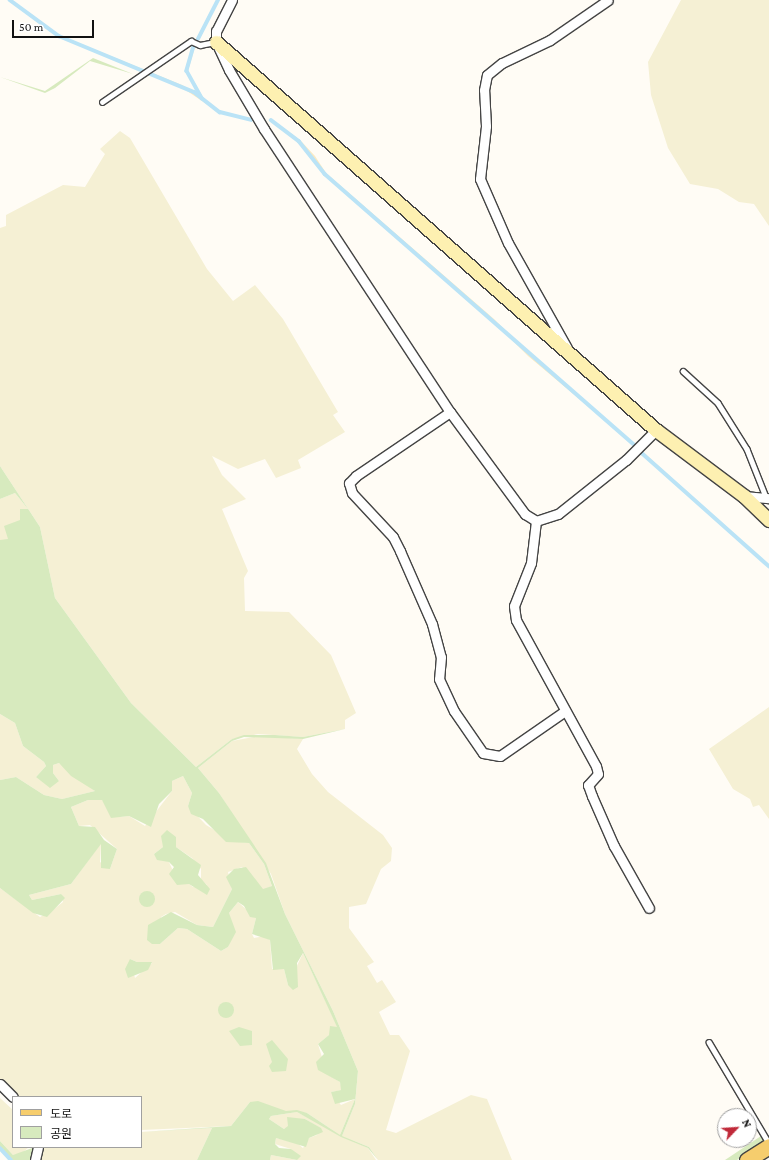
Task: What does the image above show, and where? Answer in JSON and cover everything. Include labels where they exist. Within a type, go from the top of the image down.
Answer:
[{"type":"main road","points":[[747,1160],[769,1144]]},
{"type":"street","points":[[232,0],[216,31],[216,42],[264,129],[450,412],[515,503],[536,520]]},
{"type":"street","points":[[568,350],[508,243],[480,179],[486,126],[484,90],[487,75],[502,63],[550,40],[608,0]]},
{"type":"street","points":[[216,42],[568,350],[656,430],[744,496],[769,520]]},
{"type":"street","points":[[450,412],[356,476],[350,483],[352,493],[393,537],[432,624],[441,658],[439,679],[454,711],[483,753],[500,756],[565,711]]},
{"type":"street","points":[[536,520],[558,514],[656,430]]},
{"type":"street","points":[[744,496],[767,497]]},
{"type":"street","points":[[536,520],[534,552],[514,612],[565,711],[596,766],[598,774],[588,784],[592,796],[614,846],[649,908]]},
{"type":"street","points":[[0,1084],[12,1096]]},
{"type":"street","points":[[35,1160],[38,1148]]},
{"type":"lane","points":[[102,102],[191,41],[200,45],[216,42]]},
{"type":"lane","points":[[683,371],[718,403],[747,449],[767,497]]},
{"type":"lane","points":[[709,1042],[769,1144]]},
{"type":"shaded area","points":[[681,0],[769,0],[769,226],[754,204],[739,202],[718,189],[690,184],[668,148],[651,95],[648,62]]},
{"type":"shaded area","points":[[120,131],[130,138],[207,269],[233,301],[255,285],[283,319],[338,412],[333,415],[345,432],[298,460],[301,468],[276,478],[265,459],[238,469],[212,456],[222,475],[246,499],[222,509],[248,571],[244,578],[245,611],[289,612],[331,655],[356,713],[345,720],[345,729],[303,737],[258,734],[232,739],[196,767],[131,703],[55,598],[40,527],[0,466],[0,228],[6,226],[6,215],[63,185],[85,187],[105,154],[100,149]]},
{"type":"shaded area","points":[[15,493],[28,509],[8,540],[0,540],[0,499]]},
{"type":"shaded area","points":[[769,707],[769,819],[759,805],[753,807],[750,799],[733,789],[709,749]]},
{"type":"shaded area","points":[[0,714],[15,723],[23,746],[44,762],[46,766],[36,777],[59,781],[53,773],[53,765],[59,763],[95,791],[62,799],[44,795],[16,777],[0,780]]},
{"type":"shaded area","points":[[258,736],[303,739],[297,749],[312,774],[328,792],[383,835],[392,848],[391,861],[381,869],[366,904],[349,907],[349,928],[374,962],[367,966],[377,983],[382,980],[396,1002],[379,1012],[390,1035],[399,1035],[410,1051],[386,1130],[396,1133],[471,1095],[487,1099],[512,1160],[378,1160],[369,1147],[342,1136],[355,1104],[358,1071],[333,1011],[285,914],[271,874],[219,793],[198,768],[232,741]]},
{"type":"shaded area","points":[[183,776],[192,793],[188,806],[206,825],[233,841],[249,843],[264,864],[272,886],[263,890],[242,867],[228,872],[232,889],[213,927],[197,925],[175,912],[166,914],[161,917],[160,944],[178,928],[187,929],[221,951],[228,947],[232,938],[229,913],[238,902],[256,918],[252,934],[254,938],[265,936],[270,940],[272,969],[284,969],[288,985],[303,953],[338,1028],[318,1044],[327,1074],[340,1082],[342,1090],[331,1092],[341,1105],[355,1099],[340,1135],[307,1113],[286,1112],[250,1102],[231,1126],[142,1130],[142,1096],[16,1096],[0,1080],[0,888],[40,917],[53,910],[63,902],[61,894],[32,900],[29,895],[71,884],[101,843],[100,862],[110,869],[117,849],[90,825],[79,826],[71,807],[88,800],[102,800],[117,817],[129,816],[145,826],[172,791],[172,781]],"holes":[[[176,837],[176,847],[192,858],[201,869],[201,880],[207,885],[193,887],[173,871],[169,862],[154,854]],[[130,959],[137,962],[152,963],[135,978]]]},
{"type":"shaded area","points":[[0,1098],[12,1109],[12,1148],[28,1148],[21,1154],[13,1155],[0,1141]]},
{"type":"shaded area","points":[[297,1112],[368,1148],[376,1160],[297,1160],[291,1149],[275,1144],[276,1138],[297,1143],[303,1148],[309,1138],[317,1135],[320,1128],[305,1119],[284,1129],[269,1119],[271,1116]]},
{"type":"shaded area","points":[[212,1128],[197,1160],[39,1160],[42,1148],[142,1148],[142,1132]]},
{"type":"shaded area","points":[[271,1155],[297,1160],[270,1160]]},
{"type":"green space","points":[[93,58],[133,74],[90,61],[55,88],[45,93],[0,77],[45,91]]},
{"type":"green space","points":[[0,466],[40,527],[55,598],[131,703],[196,767],[232,739],[244,735],[303,737],[345,729],[303,739],[244,737],[232,741],[198,768],[219,793],[266,863],[285,914],[333,1011],[358,1071],[355,1104],[342,1136],[369,1147],[378,1160],[368,1148],[341,1137],[297,1112],[271,1116],[269,1119],[284,1129],[288,1126],[287,1117],[305,1119],[321,1128],[323,1132],[309,1138],[306,1147],[276,1138],[275,1144],[279,1148],[291,1149],[301,1156],[297,1160],[271,1155],[270,1160],[197,1160],[212,1128],[142,1132],[231,1126],[250,1102],[258,1101],[286,1111],[297,1110],[307,1113],[340,1135],[355,1099],[335,1104],[331,1092],[341,1090],[340,1082],[318,1070],[316,1062],[324,1054],[318,1044],[329,1035],[330,1026],[337,1027],[303,953],[297,963],[298,987],[293,990],[288,985],[284,969],[273,970],[270,940],[252,934],[256,918],[250,917],[244,906],[238,902],[229,913],[236,932],[228,947],[221,951],[187,929],[178,928],[160,944],[152,944],[147,940],[148,925],[171,912],[197,925],[213,927],[232,889],[226,877],[234,869],[246,867],[263,889],[272,886],[264,864],[249,843],[226,842],[203,819],[191,814],[188,806],[192,793],[183,776],[172,781],[172,791],[159,804],[151,827],[129,816],[111,818],[102,800],[88,800],[71,807],[79,826],[95,827],[104,840],[117,849],[110,869],[101,868],[101,844],[71,884],[29,895],[32,900],[61,894],[65,898],[47,917],[33,913],[0,888],[0,780],[16,777],[44,795],[62,799],[95,791],[71,776],[59,763],[53,765],[53,773],[59,781],[50,788],[36,777],[46,766],[44,762],[23,746],[15,723],[0,714],[0,540],[8,539],[4,526],[20,520],[20,509],[28,509],[15,493],[0,499]]},
{"type":"green space","points":[[167,830],[176,837],[176,847],[201,865],[198,875],[210,889],[207,895],[189,884],[177,885],[169,874],[174,867],[169,862],[157,860],[154,854],[163,847],[161,836]]},
{"type":"green space","points":[[147,891],[154,896],[155,899],[150,906],[147,907],[140,902],[139,899],[144,892]]},
{"type":"green space","points":[[130,959],[137,962],[152,962],[148,970],[128,978],[125,969]]},
{"type":"green space","points":[[226,1002],[232,1004],[234,1010],[232,1016],[226,1018],[220,1016],[218,1010],[220,1004]]},
{"type":"green space","points":[[239,1027],[252,1031],[252,1045],[240,1046],[229,1031]]},
{"type":"green space","points":[[272,1040],[288,1059],[286,1071],[272,1072],[269,1066],[272,1062],[266,1044]]},
{"type":"green space","points":[[761,1136],[765,1142],[757,1147],[757,1139]]},
{"type":"green space","points":[[0,1141],[13,1155],[35,1148],[32,1160],[12,1160],[0,1147]]},
{"type":"green space","points":[[743,1148],[756,1148],[737,1160],[725,1160]]},
{"type":"sand","points":[[9,0],[59,35],[182,85],[200,95],[188,75],[186,66],[195,47],[188,71],[204,99],[220,111],[252,121],[220,113],[181,87],[59,37]]},
{"type":"sand","points":[[271,119],[300,140],[315,156],[326,173],[494,319],[529,354],[633,444],[528,356],[493,321],[325,174],[308,150]]},
{"type":"sand","points":[[643,452],[769,565],[769,567],[642,453]]},
{"type":"waterway","points":[[10,0],[59,36],[194,92],[220,112],[251,120]]},
{"type":"waterway","points":[[198,39],[218,0]]},
{"type":"waterway","points":[[194,46],[187,71],[202,98]]},
{"type":"waterway","points":[[271,120],[299,141],[325,174],[633,444]]},
{"type":"waterway","points":[[642,453],[769,566]]},
{"type":"waterway","points":[[0,1148],[11,1160]]}]
